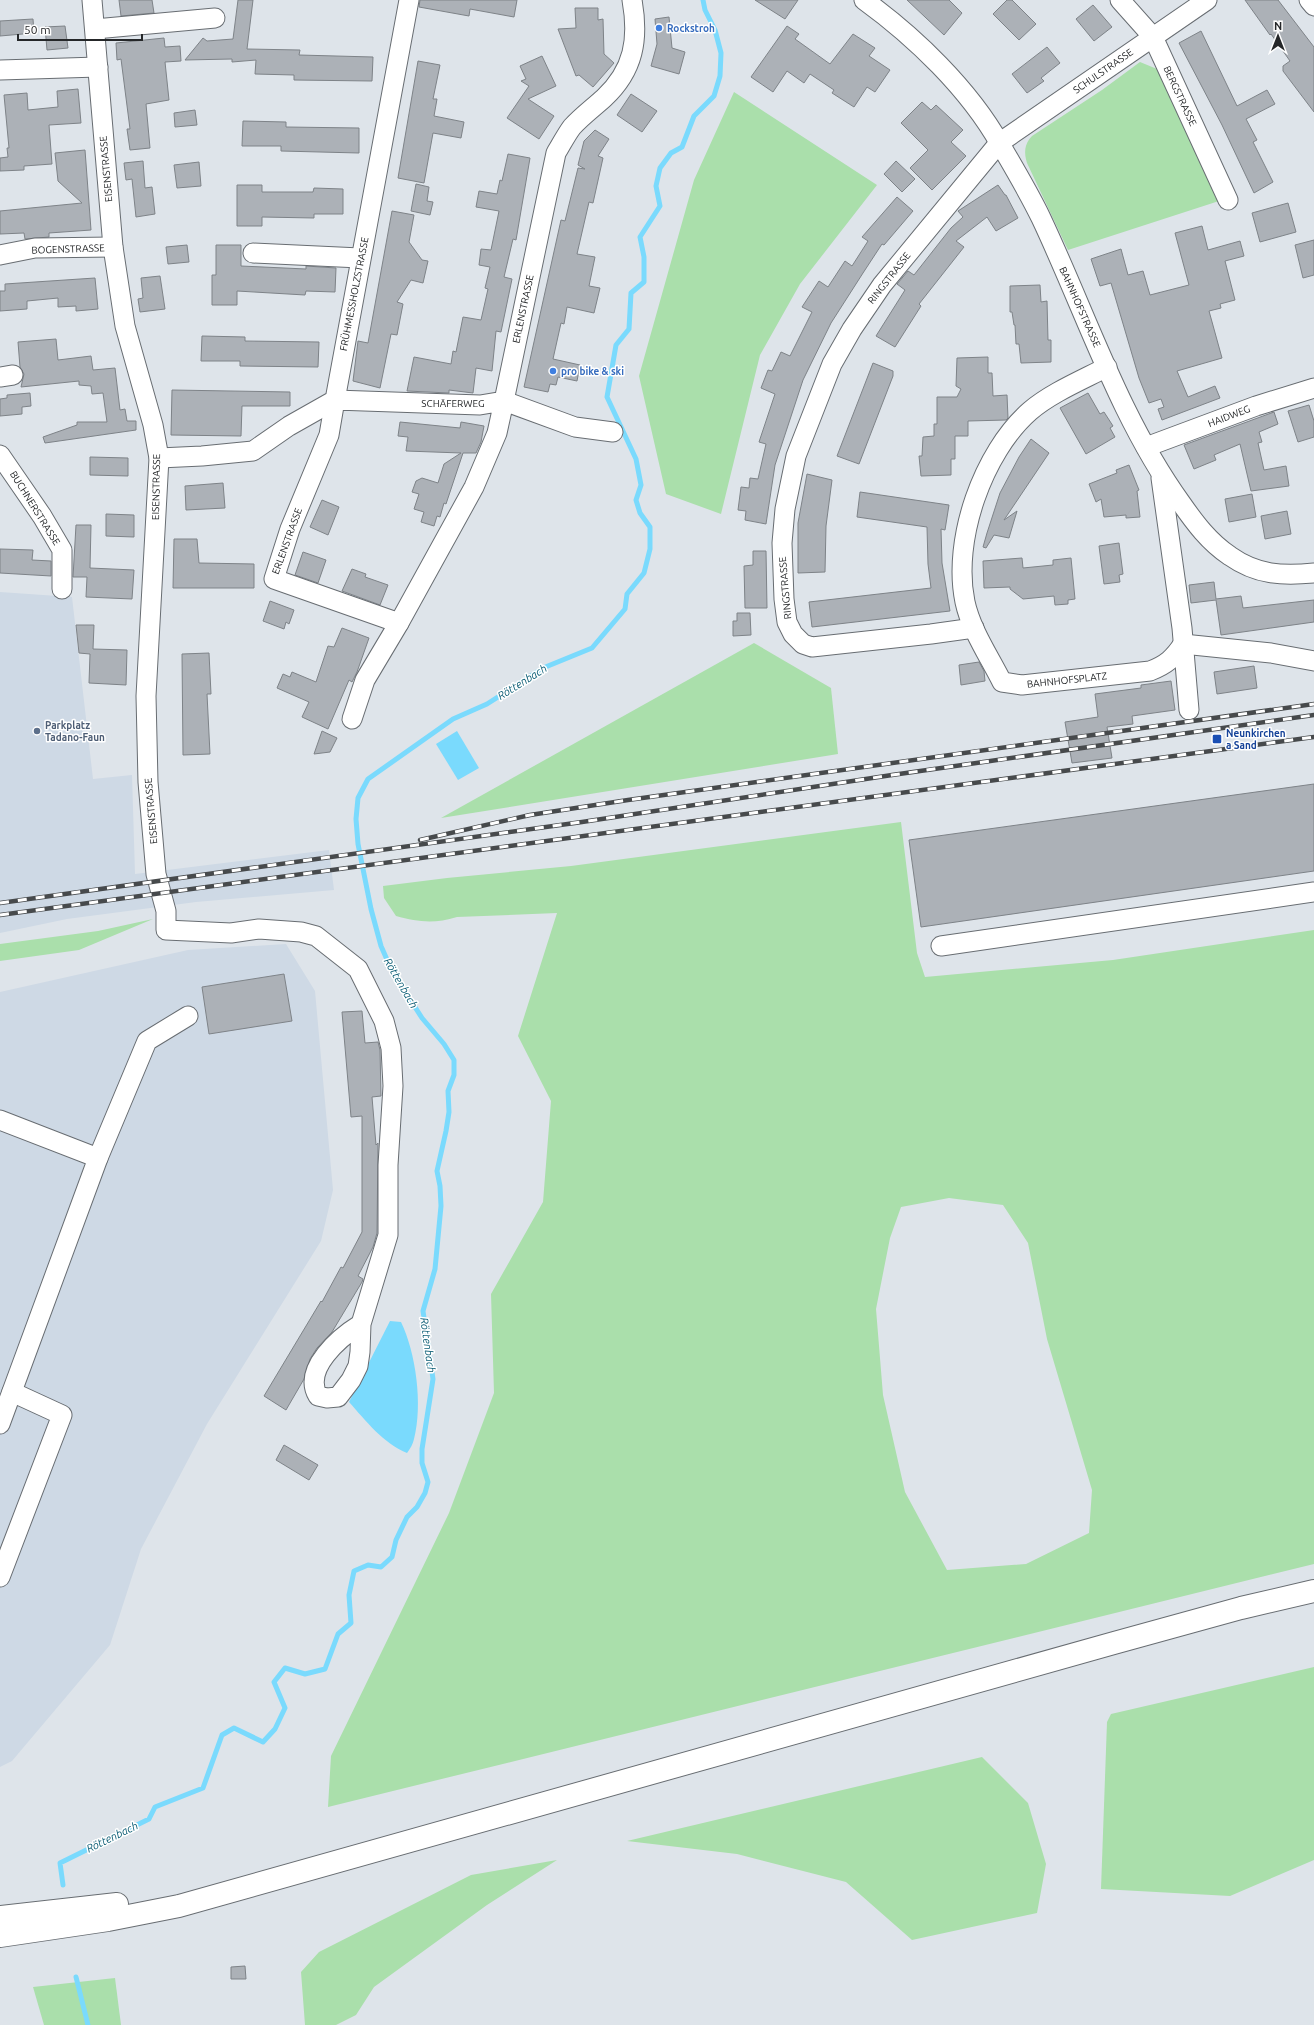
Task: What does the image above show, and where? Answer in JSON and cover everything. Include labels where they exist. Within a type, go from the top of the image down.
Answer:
[{"type":"main road","points":[[0,1936],[108,1920],[172,1908],[1219,1614],[1314,1591]]},
{"type":"main road","points":[[0,1917],[38,1914],[245,1887]]},
{"type":"street","name":"EISENSTRASSE","points":[[92,0],[113,247],[126,326],[152,425],[159,458],[146,696],[148,782],[156,874],[166,911],[166,930],[231,933],[259,930],[301,932],[316,936],[358,969],[370,996],[384,1021],[391,1048],[393,1086],[388,1165],[388,1235],[361,1324]]},
{"type":"street","name":"FRÜHMESSHOLZSTRASSE","points":[[335,400],[360,258],[409,0]]},
{"type":"street","name":"ERLENSTRASSE","points":[[352,719],[365,680],[474,487],[498,433],[556,153],[571,129],[584,114],[616,86],[627,68],[636,38],[632,0]]},
{"type":"street","name":"BAHNHOFSTRASSE","points":[[864,0],[904,30],[930,56],[975,106],[999,143],[1040,216],[1106,367],[1160,474],[1204,535],[1230,556],[1255,570],[1281,575],[1314,573]]},
{"type":"street","name":"BERGSTRASSE","points":[[1120,0],[1153,36],[1228,200]]},
{"type":"street","name":"SCHULSTRASSE","points":[[999,143],[1207,0]]},
{"type":"street","points":[[1309,0],[1314,6]]},
{"type":"street","points":[[95,29],[215,18]]},
{"type":"street","points":[[0,70],[98,67]]},
{"type":"street","name":"RINGSTRASSE","points":[[974,628],[812,647],[803,644],[793,634],[787,622],[784,599],[782,543],[785,509],[796,456],[832,364],[852,330],[882,285],[999,143]]},
{"type":"street","name":"BOGENSTRASSE","points":[[0,255],[35,248],[113,247]]},
{"type":"street","points":[[253,253],[360,258]]},
{"type":"street","points":[[974,628],[965,602],[962,573],[967,527],[975,499],[994,455],[1008,435],[1031,411],[1067,388],[1106,367]]},
{"type":"street","name":"HAIDWEG","points":[[1146,447],[1256,406],[1314,388]]},
{"type":"street","points":[[159,458],[253,451],[289,426],[335,400]]},
{"type":"street","name":"ERLENSTRASSE","points":[[335,400],[329,435],[290,529],[274,579],[398,623]]},
{"type":"street","name":"SCHÄFERWEG","points":[[335,400],[480,405],[504,401],[575,427],[613,432]]},
{"type":"street","name":"BUCHNERSTRASSE","points":[[0,455],[42,516],[62,550],[62,589]]},
{"type":"street","points":[[1160,474],[1184,644],[1189,710]]},
{"type":"street","name":"BAHNHOFSPLATZ","points":[[974,628],[1002,682],[1022,685],[1150,671],[1165,665],[1174,657],[1184,644]]},
{"type":"street","points":[[1184,644],[1271,653],[1314,661]]},
{"type":"street","points":[[941,946],[1314,892]]},
{"type":"street","points":[[0,1424],[98,1158],[147,1041],[188,1016]]},
{"type":"street","points":[[0,1120],[98,1158]]},
{"type":"street","points":[[0,1577],[62,1414],[12,1392]]},
{"type":"shaded area","points":[[0,592],[72,597],[93,779],[132,775],[135,874],[329,850],[334,890],[196,902],[67,919],[0,933]]},
{"type":"shaded area","points":[[286,944],[315,991],[333,1190],[321,1241],[207,1424],[141,1549],[110,1645],[12,1761],[0,1767],[0,992],[188,950]]},
{"type":"green space","points":[[1140,62],[1157,69],[1219,201],[1068,250],[1027,163],[1025,152],[1027,142],[1032,136],[1102,90]]},
{"type":"green space","points":[[734,92],[877,185],[800,284],[760,355],[721,514],[666,494],[639,376],[694,180]]},
{"type":"green space","points":[[754,643],[831,688],[838,754],[441,818]]},
{"type":"green space","points":[[901,822],[917,953],[925,977],[1113,960],[1314,930],[1314,1564],[328,1807],[331,1756],[449,1513],[494,1393],[491,1294],[543,1202],[551,1101],[518,1036],[557,913],[457,917],[441,921],[412,920],[396,916],[384,898],[383,886],[571,866]],"holes":[[[949,1198],[1003,1205],[1028,1243],[1047,1339],[1092,1490],[1089,1533],[1026,1564],[947,1570],[905,1492],[883,1395],[876,1309],[890,1238],[901,1207]]]},
{"type":"green space","points":[[153,919],[79,950],[0,961],[0,944],[98,931]]},
{"type":"green space","points":[[1314,1667],[1314,1860],[1230,1896],[1101,1889],[1107,1722],[1111,1714]]},
{"type":"green space","points":[[982,1757],[1028,1803],[1046,1864],[1037,1913],[912,1940],[846,1882],[737,1854],[627,1841]]},
{"type":"green space","points":[[557,1860],[487,1905],[374,1987],[356,2015],[336,2025],[305,2025],[301,1972],[319,1952],[471,1875]]},
{"type":"green space","points":[[115,1978],[121,2025],[44,2025],[33,1987]]},
{"type":"water","points":[[457,731],[479,768],[458,780],[436,744]]},
{"type":"water","points":[[390,1321],[401,1322],[411,1349],[416,1379],[418,1395],[417,1425],[413,1443],[407,1453],[398,1449],[368,1424],[349,1402]]},
{"type":"building","points":[[119,0],[152,0],[154,13],[121,16]]},
{"type":"building","points":[[238,0],[253,0],[247,49],[300,50],[299,55],[373,57],[372,81],[294,80],[294,75],[255,74],[256,60],[232,62],[232,59],[185,60],[203,38],[207,41],[233,39]]},
{"type":"building","points":[[420,0],[517,0],[514,17],[470,9],[469,16],[419,7]]},
{"type":"building","points":[[755,0],[798,0],[785,19]]},
{"type":"building","points":[[907,0],[949,0],[962,13],[944,35]]},
{"type":"building","points":[[1007,0],[1012,0],[1036,24],[1019,40],[993,14]]},
{"type":"building","points":[[1245,0],[1278,0],[1314,47],[1314,112],[1283,71],[1283,66],[1290,61]]},
{"type":"building","points":[[1093,5],[1112,27],[1094,41],[1076,19]]},
{"type":"building","points":[[575,8],[598,8],[598,20],[603,19],[604,54],[614,63],[593,87],[579,75],[576,76],[558,29],[576,28]]},
{"type":"building","points":[[669,17],[672,48],[685,52],[679,74],[651,66],[657,44],[655,19]]},
{"type":"building","points":[[33,19],[34,33],[0,36],[0,21]]},
{"type":"building","points":[[65,26],[68,48],[47,50],[45,27]]},
{"type":"building","points":[[787,26],[799,34],[795,39],[830,64],[853,34],[875,48],[869,56],[890,70],[875,92],[867,87],[854,107],[832,93],[834,90],[810,74],[804,83],[787,71],[773,92],[751,77]]},
{"type":"building","points":[[1201,31],[1237,106],[1267,90],[1275,104],[1246,119],[1257,140],[1253,142],[1273,182],[1254,193],[1222,125],[1179,43]]},
{"type":"building","points":[[164,38],[165,47],[180,46],[181,61],[165,62],[169,100],[146,104],[150,148],[130,150],[127,129],[130,129],[121,59],[117,60],[116,43]]},
{"type":"building","points":[[1047,47],[1060,63],[1041,78],[1044,81],[1027,93],[1012,74]]},
{"type":"building","points":[[542,56],[556,86],[528,99],[554,116],[539,139],[507,118],[529,86],[521,81],[526,79],[520,66]]},
{"type":"building","points":[[418,61],[440,65],[433,99],[437,99],[434,116],[464,122],[461,138],[433,133],[424,183],[398,178]]},
{"type":"building","points":[[78,89],[81,123],[49,125],[52,164],[24,166],[24,170],[0,171],[0,158],[8,157],[7,148],[9,148],[4,95],[27,93],[28,110],[58,107],[57,91]]},
{"type":"building","points":[[631,94],[657,111],[642,132],[617,115]]},
{"type":"building","points":[[922,102],[931,110],[936,105],[963,130],[951,142],[966,156],[932,190],[910,168],[928,150],[901,123]]},
{"type":"building","points":[[195,110],[197,125],[175,127],[174,113]]},
{"type":"building","points":[[243,121],[286,122],[286,127],[359,128],[359,153],[281,151],[281,146],[242,146]]},
{"type":"building","points":[[595,130],[609,139],[598,156],[603,158],[593,203],[589,202],[577,254],[595,257],[589,286],[600,288],[594,313],[567,307],[564,324],[561,323],[553,359],[580,365],[577,381],[558,377],[556,385],[550,384],[548,392],[524,387],[561,220],[565,221],[578,168],[585,169],[578,165],[584,141]]},
{"type":"building","points":[[85,150],[91,230],[49,233],[49,237],[25,239],[24,233],[0,234],[0,211],[82,203],[58,181],[55,153]]},
{"type":"building","points":[[508,154],[530,158],[516,240],[513,239],[504,277],[512,279],[501,332],[496,331],[492,371],[476,368],[473,393],[449,390],[449,393],[407,391],[414,357],[451,364],[453,351],[456,352],[463,317],[481,320],[488,289],[485,288],[490,267],[479,265],[481,249],[491,250],[499,211],[476,207],[479,191],[497,194],[500,180],[502,181]]},
{"type":"building","points":[[143,161],[145,188],[152,187],[155,214],[136,217],[132,179],[126,180],[124,163]]},
{"type":"building","points":[[896,161],[915,179],[902,192],[884,174]]},
{"type":"building","points":[[199,162],[201,186],[177,188],[174,165]]},
{"type":"building","points":[[416,184],[429,187],[427,201],[433,202],[430,215],[411,211]]},
{"type":"building","points":[[237,185],[262,185],[262,192],[313,192],[314,188],[343,189],[343,214],[314,214],[314,218],[262,217],[262,226],[237,226]]},
{"type":"building","points":[[998,185],[1006,195],[1018,218],[996,231],[987,217],[956,241],[964,247],[919,304],[921,306],[895,347],[876,336],[905,290],[897,284],[908,271],[914,275],[951,228],[963,217],[958,211]]},
{"type":"building","points":[[897,197],[913,211],[884,245],[882,244],[863,273],[831,323],[803,380],[775,465],[766,524],[745,520],[746,511],[738,510],[741,487],[749,488],[750,478],[758,479],[766,444],[759,442],[775,394],[761,388],[768,370],[772,371],[781,352],[790,356],[812,312],[802,307],[819,281],[828,287],[845,261],[852,266],[868,241],[862,237]]},
{"type":"building","points":[[1288,203],[1296,232],[1260,242],[1252,213]]},
{"type":"building","points":[[392,211],[414,215],[409,242],[422,260],[428,261],[423,283],[411,280],[397,302],[403,304],[397,335],[391,334],[380,388],[353,381],[358,341],[368,343]]},
{"type":"building","points":[[1202,226],[1208,250],[1240,241],[1244,256],[1225,261],[1235,300],[1220,304],[1221,308],[1209,311],[1222,358],[1177,371],[1188,397],[1215,386],[1220,398],[1162,420],[1158,409],[1164,407],[1161,399],[1149,403],[1139,378],[1111,283],[1100,286],[1091,259],[1121,249],[1128,275],[1143,271],[1150,295],[1189,285],[1175,233]]},
{"type":"building","points":[[1314,240],[1314,275],[1303,278],[1295,245]]},
{"type":"building","points":[[187,245],[189,262],[168,264],[166,247]]},
{"type":"building","points":[[216,245],[241,245],[241,266],[306,269],[306,266],[336,268],[335,292],[306,291],[305,295],[237,291],[237,305],[212,305],[212,275],[216,275]]},
{"type":"building","points":[[160,276],[165,309],[140,312],[138,299],[143,298],[141,278]]},
{"type":"building","points":[[95,278],[98,309],[76,311],[76,306],[58,307],[58,298],[27,301],[27,309],[0,311],[0,291],[5,291],[5,284]]},
{"type":"building","points":[[1040,285],[1041,302],[1047,301],[1048,340],[1051,340],[1051,362],[1021,363],[1019,344],[1016,344],[1015,325],[1012,312],[1010,312],[1010,286]]},
{"type":"building","points":[[202,336],[245,337],[245,341],[319,342],[318,367],[240,366],[240,361],[201,361]]},
{"type":"building","points":[[56,339],[58,360],[91,356],[93,370],[115,368],[120,410],[125,409],[127,421],[136,421],[136,430],[45,443],[43,437],[77,425],[77,422],[107,422],[103,393],[92,394],[91,386],[79,385],[79,381],[21,387],[24,374],[20,367],[18,342]]},
{"type":"building","points":[[988,357],[988,373],[992,373],[993,396],[1007,395],[1008,418],[1006,420],[968,421],[968,436],[955,436],[955,459],[951,459],[951,475],[921,476],[919,456],[922,456],[923,437],[934,436],[934,424],[937,424],[937,397],[957,397],[961,389],[956,386],[957,358]]},
{"type":"building","points":[[873,363],[893,371],[893,376],[859,464],[837,456]]},
{"type":"building","points":[[172,390],[290,392],[290,406],[242,406],[241,436],[171,435]]},
{"type":"building","points":[[30,393],[31,406],[22,407],[22,414],[0,416],[0,399],[7,398],[7,395]]},
{"type":"building","points":[[1088,393],[1100,414],[1104,412],[1113,426],[1110,428],[1115,437],[1086,454],[1060,408]]},
{"type":"building","points":[[1309,405],[1314,421],[1314,437],[1298,442],[1288,411]]},
{"type":"building","points":[[1274,412],[1278,424],[1259,432],[1262,442],[1258,443],[1264,470],[1286,466],[1289,486],[1251,491],[1240,444],[1214,455],[1216,460],[1194,469],[1184,445]]},
{"type":"building","points":[[400,422],[460,428],[461,422],[484,426],[481,442],[476,453],[463,453],[446,504],[444,503],[440,517],[437,516],[434,526],[421,522],[424,512],[414,509],[419,494],[412,492],[416,481],[422,478],[438,483],[444,464],[461,453],[406,451],[408,437],[398,436]]},
{"type":"building","points":[[1031,439],[1049,453],[1004,520],[1017,511],[1009,538],[994,535],[986,548],[983,547],[1000,493],[1019,457]]},
{"type":"building","points":[[90,457],[128,458],[128,476],[90,475]]},
{"type":"building","points":[[1129,465],[1139,490],[1137,491],[1140,517],[1126,518],[1126,515],[1104,517],[1101,499],[1096,502],[1089,484],[1117,473],[1116,470]]},
{"type":"building","points":[[807,474],[832,480],[826,526],[825,572],[798,573],[798,523]]},
{"type":"building","points":[[223,483],[225,508],[186,510],[185,486]]},
{"type":"building","points":[[860,492],[949,505],[945,530],[941,529],[942,563],[950,611],[812,627],[809,602],[931,588],[928,564],[927,527],[857,517]]},
{"type":"building","points":[[1252,494],[1256,517],[1229,522],[1225,499]]},
{"type":"building","points":[[322,500],[339,507],[328,535],[310,527]]},
{"type":"building","points":[[1287,511],[1291,534],[1265,539],[1261,516]]},
{"type":"building","points":[[106,514],[134,515],[134,537],[106,536]]},
{"type":"building","points":[[76,525],[91,525],[90,568],[134,570],[132,599],[86,597],[87,577],[73,577]]},
{"type":"building","points":[[174,539],[197,539],[199,563],[254,564],[254,588],[173,588]]},
{"type":"building","points":[[1119,543],[1123,574],[1119,575],[1120,582],[1104,584],[1099,546]]},
{"type":"building","points":[[0,549],[33,550],[32,560],[51,561],[51,576],[0,573]]},
{"type":"building","points":[[753,551],[766,551],[767,608],[745,608],[744,566],[753,565]]},
{"type":"building","points":[[303,552],[326,560],[318,583],[295,575]]},
{"type":"building","points":[[1022,558],[1023,568],[1053,565],[1053,560],[1071,558],[1075,599],[1068,600],[1068,604],[1055,605],[1054,596],[1023,599],[1010,589],[1010,587],[984,588],[983,561]]},
{"type":"building","points":[[352,569],[366,574],[365,577],[388,585],[380,605],[342,591]]},
{"type":"building","points":[[1214,582],[1216,599],[1241,596],[1243,608],[1314,600],[1314,622],[1221,635],[1216,600],[1191,603],[1189,585]]},
{"type":"building","points":[[270,601],[294,610],[289,624],[286,622],[284,629],[263,621]]},
{"type":"building","points":[[737,613],[750,613],[751,635],[733,636],[733,621],[737,621]]},
{"type":"building","points":[[76,625],[94,625],[93,649],[127,650],[126,685],[89,683],[90,654],[79,653]]},
{"type":"building","points":[[342,628],[369,638],[357,672],[352,682],[349,680],[328,729],[302,717],[309,702],[277,688],[283,674],[290,677],[292,672],[316,682],[328,646],[334,647]]},
{"type":"building","points":[[209,653],[211,694],[207,694],[210,754],[183,755],[182,654]]},
{"type":"building","points":[[979,662],[984,671],[985,681],[961,685],[959,665]]},
{"type":"building","points":[[1254,666],[1257,688],[1217,694],[1214,672]]},
{"type":"building","points":[[1171,681],[1175,710],[1132,716],[1133,724],[1107,727],[1112,758],[1072,763],[1065,722],[1098,717],[1095,694],[1141,688],[1141,685]]},
{"type":"building","points":[[322,731],[337,738],[330,752],[314,754]]},
{"type":"building","points":[[1314,784],[1314,871],[921,927],[909,840]]},
{"type":"building","points":[[284,974],[292,1021],[209,1034],[202,987]]},
{"type":"building","points":[[362,1011],[365,1043],[378,1042],[380,1050],[381,1096],[372,1097],[376,1145],[378,1143],[377,1233],[373,1247],[358,1276],[363,1279],[362,1282],[332,1332],[317,1348],[310,1359],[304,1379],[286,1410],[264,1396],[321,1301],[322,1302],[341,1267],[343,1268],[362,1232],[362,1116],[351,1117],[342,1012]]},
{"type":"building","points":[[284,1445],[318,1465],[309,1480],[276,1460]]},
{"type":"building","points":[[245,1966],[246,1979],[231,1979],[231,1967]]},
{"type":"waterway","name":"Röttenbach","points":[[63,1885],[60,1863],[149,1819],[155,1807],[203,1788],[222,1735],[234,1728],[263,1742],[275,1729],[285,1708],[274,1682],[285,1668],[305,1674],[325,1669],[338,1634],[351,1623],[349,1595],[354,1571],[368,1565],[381,1567],[392,1557],[396,1540],[407,1517],[417,1507],[425,1493],[428,1482],[422,1463],[422,1449],[433,1379],[423,1311],[435,1269],[441,1206],[440,1186],[437,1171],[449,1112],[448,1091],[454,1075],[454,1060],[444,1044],[422,1018],[392,971],[381,946],[371,909],[358,844],[356,819],[358,798],[368,779],[453,719],[487,704],[543,668],[592,648],[625,609],[627,594],[644,573],[650,549],[650,527],[640,513],[636,500],[641,485],[636,459],[607,397],[616,345],[629,329],[631,293],[644,282],[644,257],[640,237],[660,206],[656,186],[660,168],[671,153],[682,147],[694,116],[714,96],[720,76],[721,53],[715,30],[705,10],[703,0]]},
{"type":"waterway","name":"Röttenbach","points":[[76,1977],[88,2025]]},
{"type":"railway","points":[[420,840],[530,815],[628,800],[1314,704]]},
{"type":"railway","points":[[0,903],[582,822],[892,775],[1314,715]]},
{"type":"railway","points":[[0,915],[1314,737]]},
{"type":"place","name":"Rockstroh","points":[[659,28]]},
{"type":"place","name":"pro bike & ski","points":[[553,371]]},
{"type":"place","name":"Parkplatz Tadano-Faun","points":[[37,731]]},
{"type":"place","name":"Neunkirchen a Sand","points":[[1217,739]]}]
